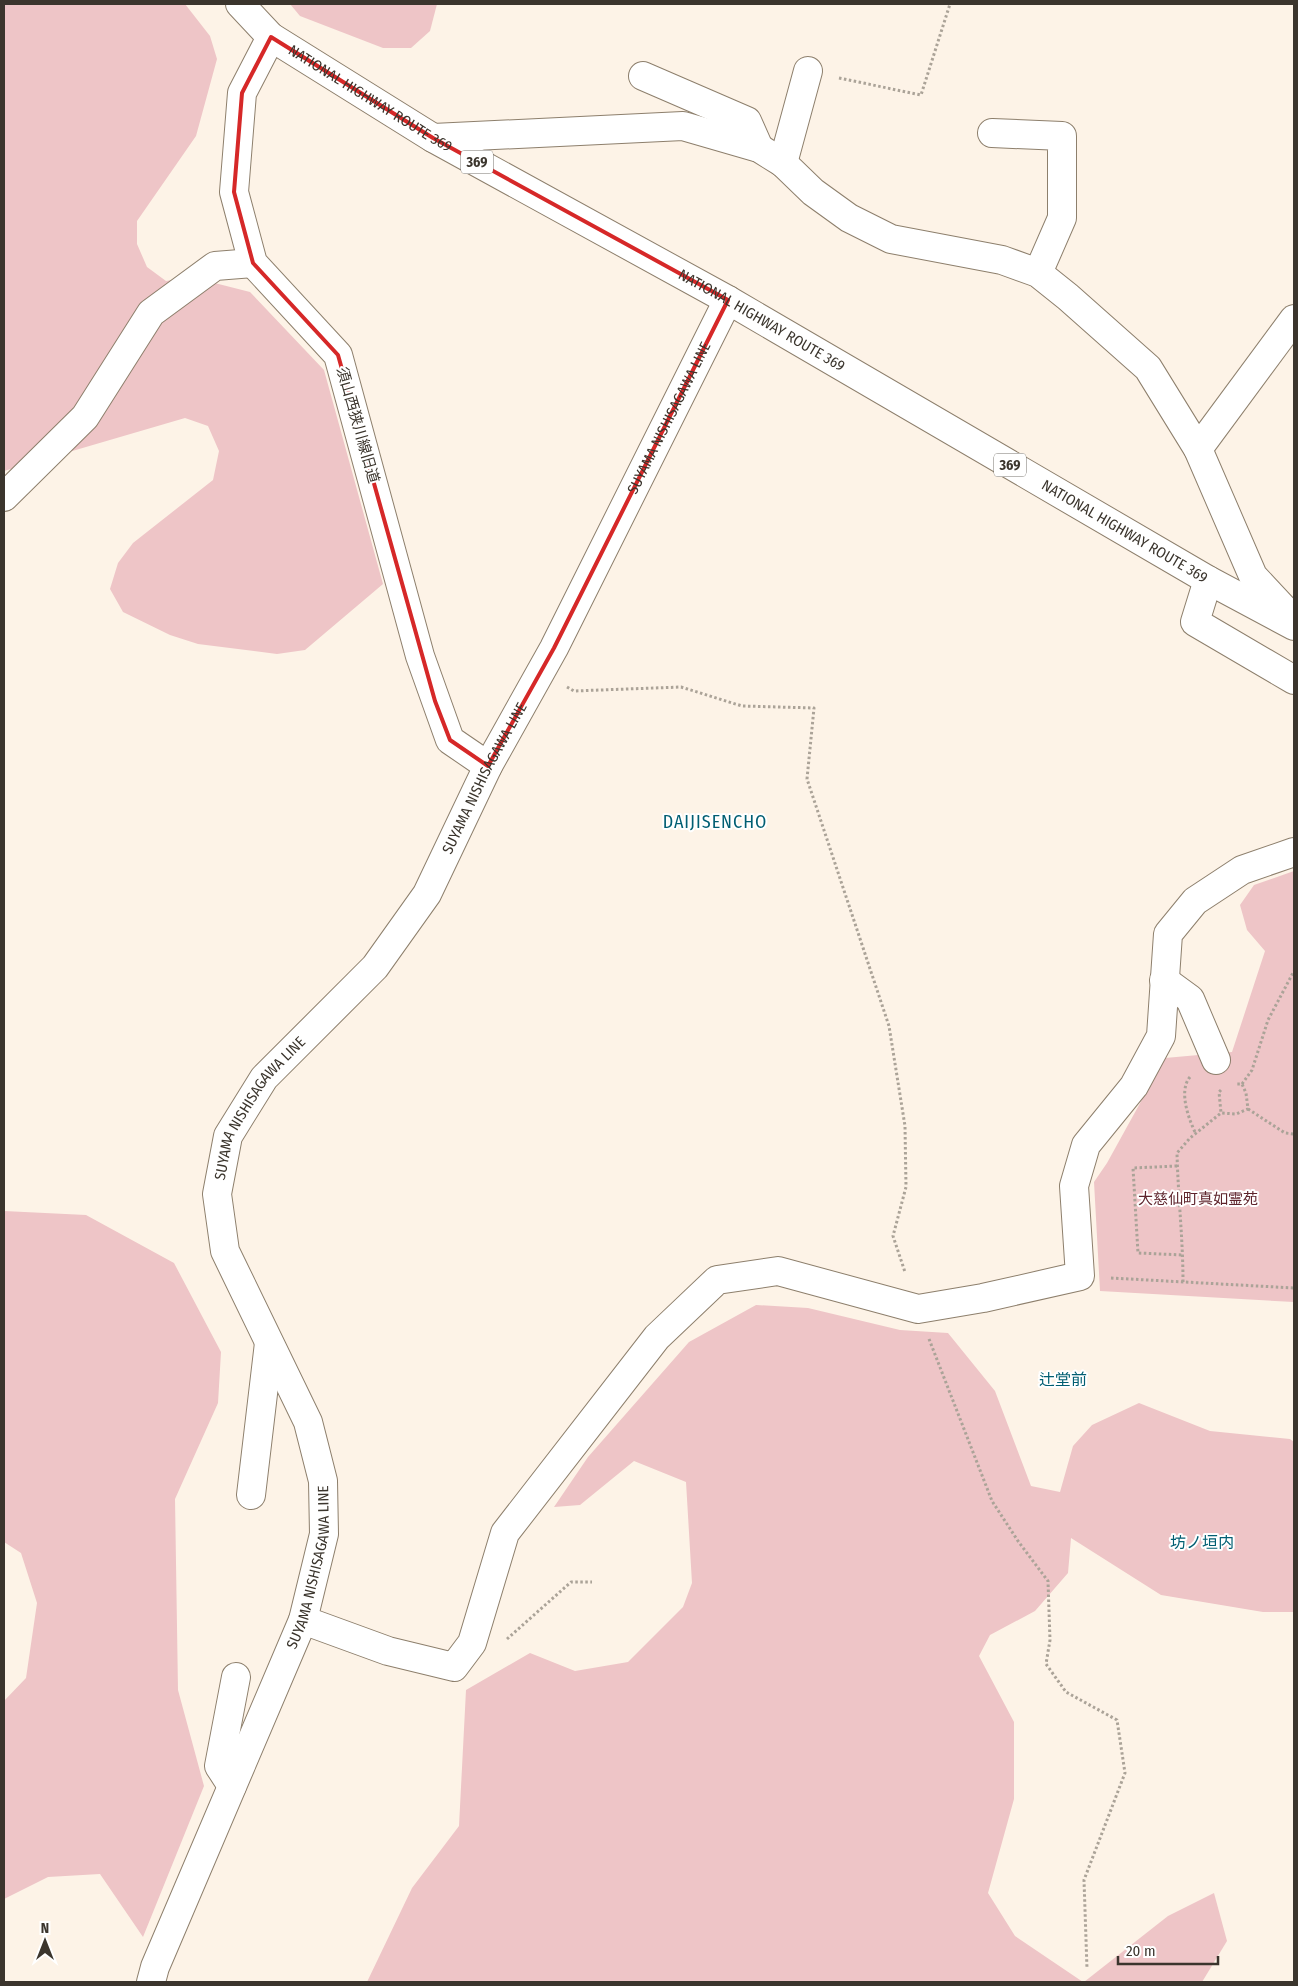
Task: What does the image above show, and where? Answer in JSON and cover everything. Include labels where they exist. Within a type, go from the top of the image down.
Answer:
[{"type":"main road","name":"NATIONAL HIGHWAY ROUTE 369","points":[[240,4],[271,37],[433,138],[728,300],[1208,580],[1294,626]]},
{"type":"main road","name":"須山西狭川線旧道","points":[[271,37],[242,93],[234,192],[253,263],[338,355],[420,656],[435,701],[450,740],[488,766]]},
{"type":"main road","points":[[783,163],[808,71]]},
{"type":"main road","points":[[643,76],[747,122],[759,148]]},
{"type":"main road","points":[[433,138],[682,126],[759,148],[783,163],[814,192],[849,218],[891,239],[1002,260],[1038,273],[1148,368],[1198,448],[1254,576],[1294,620]]},
{"type":"main road","points":[[992,133],[1062,136],[1062,218],[1038,273]]},
{"type":"main road","points":[[4,497],[85,417],[151,313],[216,266],[253,263]]},
{"type":"main road","name":"SUYAMA NISHISAGAWA LINE","points":[[150,1982],[303,1620],[324,1534],[323,1481],[308,1422],[225,1251],[217,1194],[228,1136],[264,1078],[375,967],[427,894],[488,766],[554,648],[728,300]]},
{"type":"main road","points":[[1198,448],[1294,319]]},
{"type":"main road","points":[[1208,580],[1195,622],[1294,680]]},
{"type":"main road","points":[[303,1620],[388,1652],[454,1667],[472,1643],[505,1533],[657,1337],[717,1280],[778,1271],[918,1309],[983,1298],[1080,1276],[1074,1186],[1086,1145],[1134,1086],[1161,1036],[1168,934],[1195,901],[1242,870],[1294,852]]},
{"type":"main road","points":[[1164,980],[1190,999],[1215,1057]]},
{"type":"main road","points":[[251,1495],[269,1343]]},
{"type":"main road","points":[[232,1786],[219,1766],[236,1677]]},
{"type":"path","points":[[808,71],[921,95],[950,4]]},
{"type":"path","points":[[539,675],[574,691],[681,688],[742,706],[814,708],[807,779],[889,1026],[905,1126],[906,1188],[893,1236],[918,1309],[992,1501],[1018,1541],[1048,1581],[1050,1640],[1046,1664],[1066,1692],[1118,1720],[1125,1773],[1084,1880],[1087,1968]]},
{"type":"path","points":[[1242,1084],[1252,1070],[1268,1020],[1294,971]]},
{"type":"path","points":[[1196,1134],[1185,1103],[1187,1081],[1201,1064],[1215,1057]]},
{"type":"path","points":[[1230,1084],[1242,1084]]},
{"type":"path","points":[[1242,1084],[1246,1093],[1248,1109],[1285,1133],[1294,1134]]},
{"type":"path","points":[[1221,1113],[1219,1092],[1225,1087]]},
{"type":"path","points":[[1183,1282],[1183,1254],[1176,1153],[1221,1113],[1236,1114],[1248,1109]]},
{"type":"path","points":[[1177,1166],[1133,1168],[1138,1254],[1183,1254]]},
{"type":"path","points":[[1080,1276],[1294,1288]]},
{"type":"path","points":[[505,1640],[571,1582],[592,1582]]},
{"type":"highlighted area","points":[[271,37],[433,138],[728,300],[554,648],[488,766],[450,740],[435,701],[338,355],[253,263],[234,192],[242,93]]},
{"type":"green space","points":[[4,4],[185,4],[210,36],[217,59],[196,136],[137,221],[137,244],[147,267],[166,281],[191,277],[250,292],[324,370],[383,584],[305,650],[277,654],[198,644],[170,635],[123,612],[110,589],[118,563],[133,543],[213,480],[219,451],[208,426],[185,418],[4,471]]},
{"type":"green space","points":[[290,4],[437,4],[430,31],[411,48],[383,48],[300,16]]},
{"type":"green space","name":"大慈仙町真如霊苑","points":[[1294,871],[1294,1302],[1100,1291],[1094,1182],[1107,1163],[1165,1058],[1232,1052],[1265,951],[1247,930],[1240,905],[1254,885]]},
{"type":"green space","points":[[4,1211],[86,1215],[174,1263],[221,1352],[218,1403],[175,1499],[178,1690],[204,1786],[143,1937],[100,1874],[48,1877],[4,1899],[4,1701],[26,1678],[37,1603],[21,1553],[4,1542]]},
{"type":"green space","points":[[756,1305],[808,1308],[900,1330],[948,1333],[995,1391],[1031,1486],[1060,1492],[1073,1446],[1092,1425],[1139,1403],[1210,1431],[1290,1439],[1294,1442],[1294,1612],[1263,1612],[1161,1595],[1071,1538],[1068,1573],[1035,1611],[990,1635],[979,1656],[1014,1722],[1014,1799],[988,1893],[1015,1936],[1083,1982],[367,1982],[412,1888],[459,1826],[466,1690],[530,1653],[575,1671],[628,1662],[683,1607],[692,1583],[686,1482],[634,1461],[580,1505],[554,1507],[588,1457],[689,1342]]},
{"type":"green space","points":[[1214,1893],[1227,1941],[1202,1982],[1084,1982],[1168,1916]]},
{"type":"district","name":"DAIJISENCHO","points":[[715,822]]},
{"type":"district","name":"辻堂前","points":[[1063,1379]]},
{"type":"district","name":"坊ノ垣内","points":[[1202,1542]]}]
